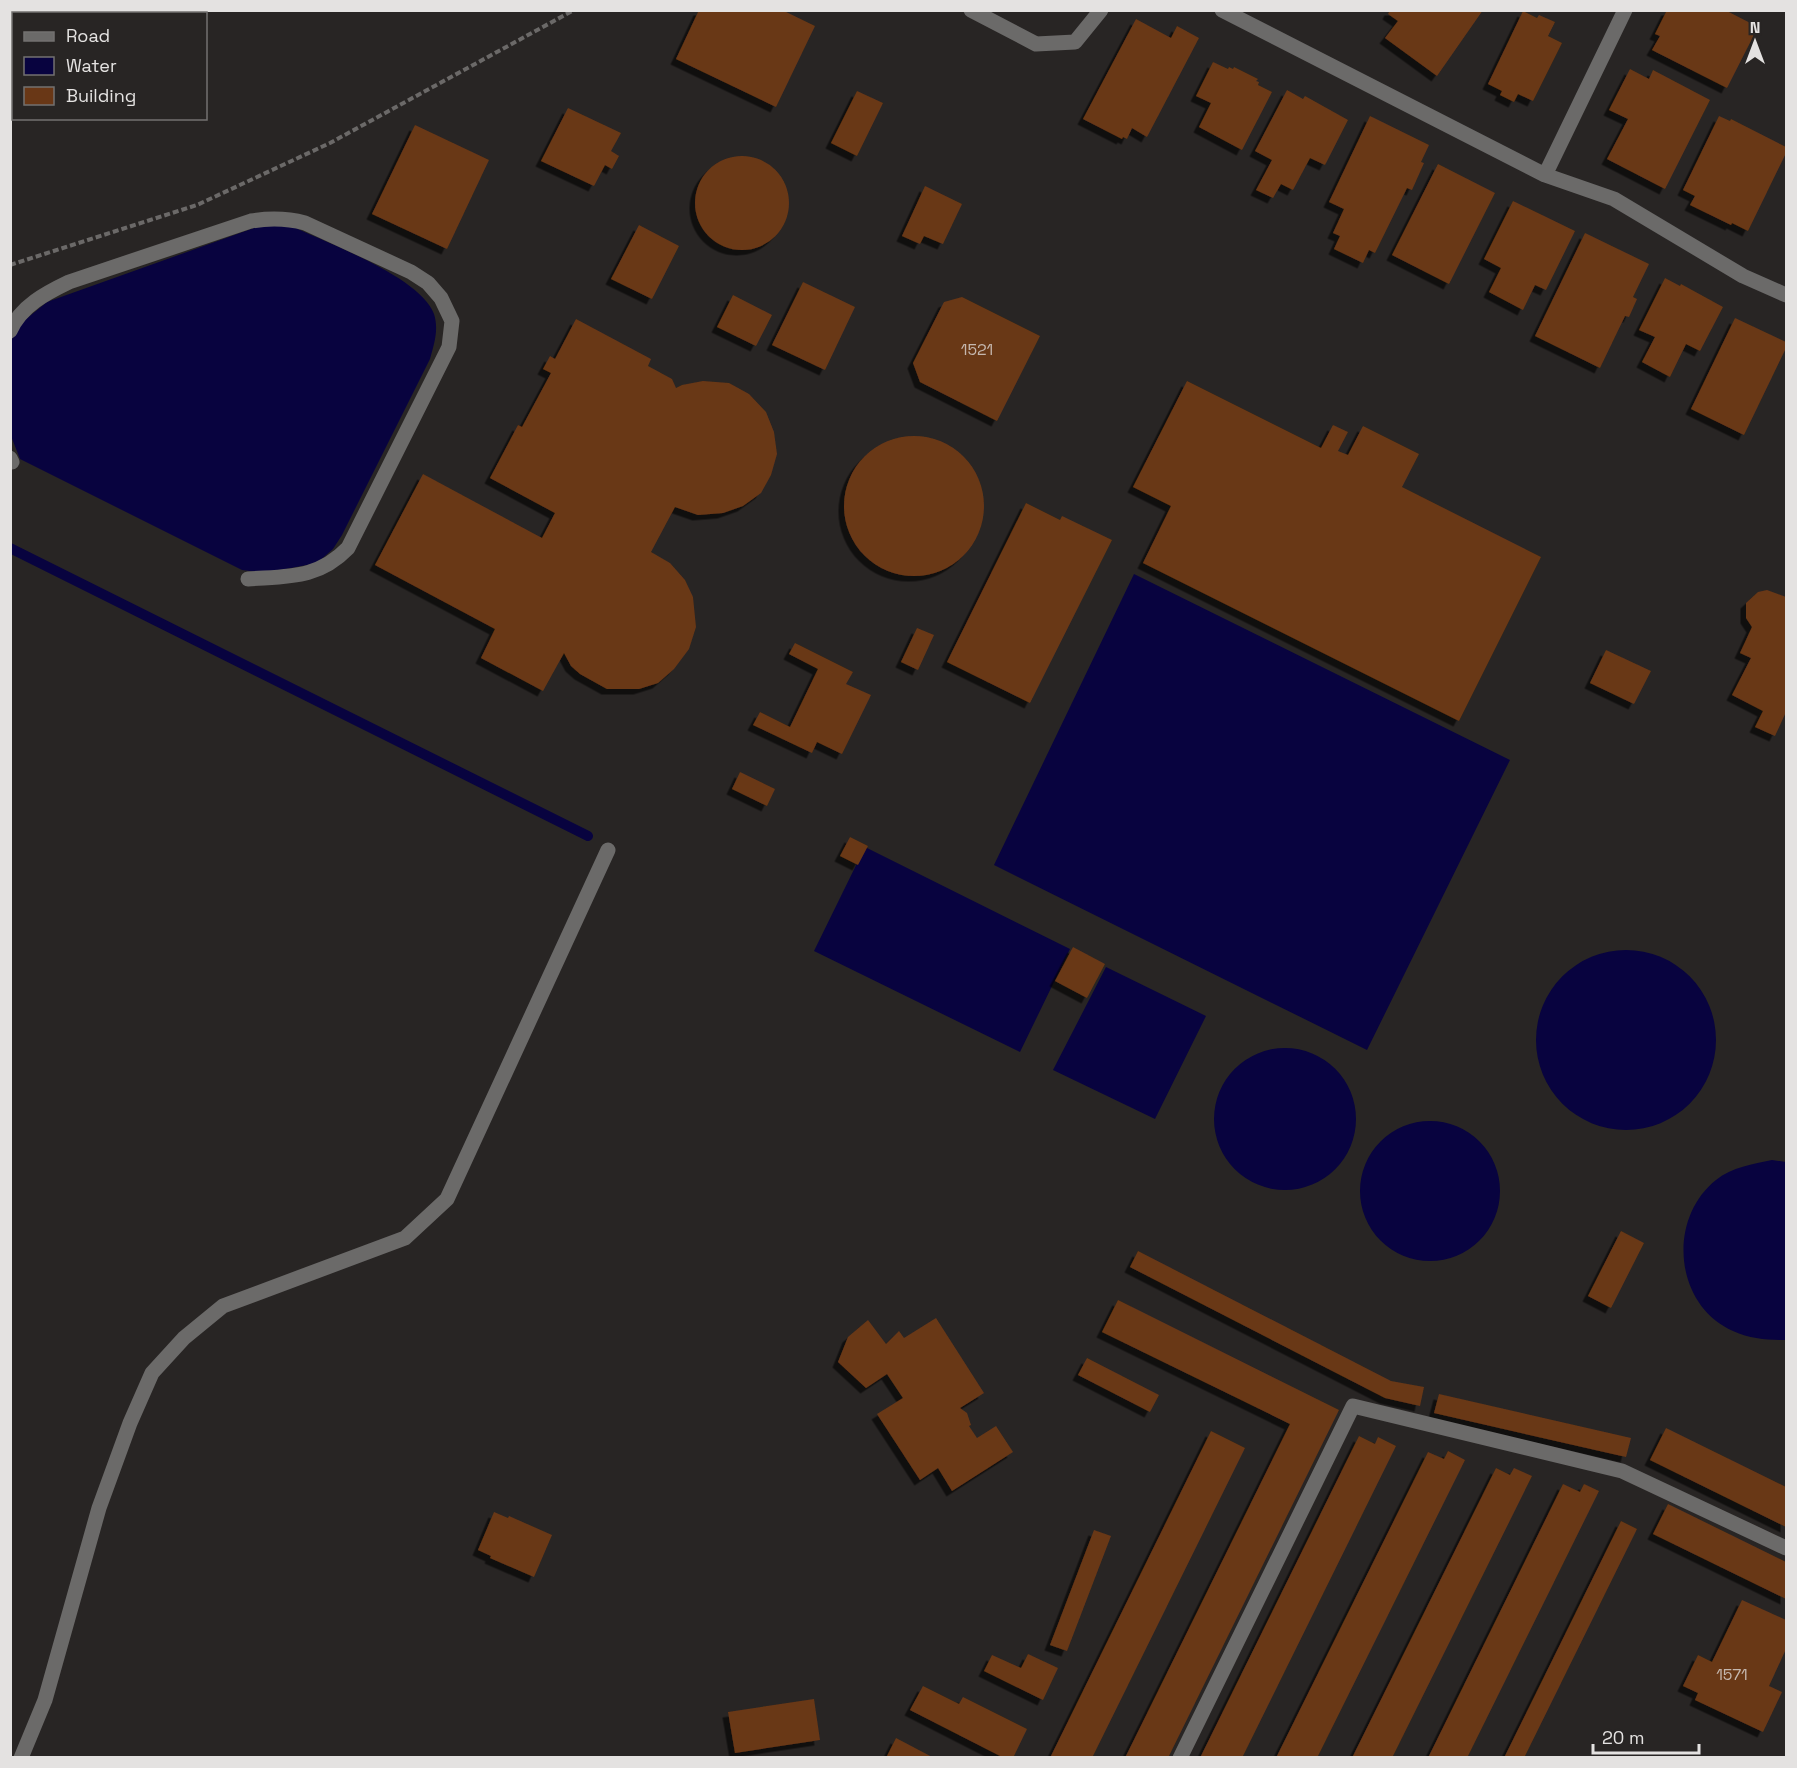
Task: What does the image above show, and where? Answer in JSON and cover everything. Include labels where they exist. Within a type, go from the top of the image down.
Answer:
[{"type":"street","points":[[971,10],[1036,44],[1075,42],[1101,10]]},
{"type":"street","points":[[1222,10],[1545,175],[1614,199],[1743,276],[1786,295]]},
{"type":"street","points":[[1545,175],[1625,10]]},
{"type":"street","points":[[10,330],[25,310],[42,295],[69,282],[251,221],[270,218],[286,218],[304,223],[411,272],[428,283],[441,298],[452,321],[449,347],[348,548],[336,561],[303,576],[248,579]]},
{"type":"street","points":[[21,1758],[45,1700],[99,1508],[130,1423],[152,1373],[184,1338],[223,1306],[405,1238],[447,1199],[608,850]]},
{"type":"street","points":[[1180,1758],[1353,1406],[1622,1471],[1786,1548]]},
{"type":"path","points":[[10,265],[197,205],[330,143],[573,10]]},
{"type":"water","points":[[287,224],[346,250],[410,286],[425,300],[434,314],[436,326],[430,359],[333,549],[317,563],[265,573],[242,570],[20,459],[11,436],[10,343],[20,324],[47,302],[257,227]]},
{"type":"water","points":[[1134,574],[1510,760],[1367,1050],[994,865]]},
{"type":"water","points":[[865,847],[1070,949],[1020,1052],[814,951]]},
{"type":"water","points":[[1626,950],[1644,951],[1661,957],[1690,976],[1709,1005],[1715,1022],[1715,1058],[1709,1075],[1690,1104],[1661,1123],[1644,1129],[1626,1130],[1608,1129],[1591,1123],[1562,1104],[1543,1075],[1537,1058],[1536,1040],[1537,1022],[1543,1005],[1562,976],[1591,957],[1608,951]]},
{"type":"water","points":[[1106,967],[1206,1016],[1155,1119],[1053,1070]]},
{"type":"water","points":[[1285,1048],[1312,1054],[1335,1069],[1350,1092],[1356,1119],[1350,1146],[1335,1169],[1312,1184],[1285,1190],[1258,1184],[1235,1169],[1220,1146],[1214,1119],[1220,1092],[1235,1069],[1258,1054]]},
{"type":"water","points":[[1430,1121],[1457,1126],[1480,1141],[1495,1164],[1500,1191],[1495,1218],[1480,1241],[1457,1256],[1430,1261],[1403,1256],[1380,1241],[1365,1218],[1360,1191],[1365,1164],[1380,1141],[1403,1126]]},
{"type":"water","points":[[1772,1160],[1786,1162],[1786,1340],[1746,1336],[1713,1319],[1699,1302],[1689,1282],[1684,1260],[1684,1238],[1690,1216],[1700,1197],[1716,1180],[1729,1172]]},
{"type":"building","points":[[699,10],[782,10],[815,26],[776,107],[676,59]]},
{"type":"building","points":[[1390,10],[1483,10],[1437,76],[1385,38],[1398,21],[1388,14]]},
{"type":"building","points":[[1667,10],[1725,10],[1758,27],[1727,88],[1652,50],[1660,36],[1655,34]]},
{"type":"building","points":[[1523,11],[1537,18],[1539,15],[1555,22],[1548,36],[1562,43],[1533,101],[1518,94],[1514,102],[1500,95],[1502,91],[1488,84]]},
{"type":"building","points":[[1136,19],[1171,38],[1177,26],[1199,38],[1147,137],[1132,128],[1127,139],[1123,137],[1122,139],[1083,119]]},
{"type":"building","points":[[1213,62],[1228,69],[1234,67],[1258,79],[1256,81],[1259,82],[1258,85],[1272,92],[1242,150],[1199,127],[1211,103],[1196,96]]},
{"type":"building","points":[[1630,69],[1649,79],[1653,70],[1710,100],[1665,189],[1607,159],[1628,119],[1609,110]]},
{"type":"building","points":[[1287,90],[1303,99],[1305,96],[1348,120],[1325,165],[1310,158],[1293,190],[1281,184],[1273,198],[1256,190],[1272,160],[1255,151]]},
{"type":"building","points":[[857,91],[883,103],[857,156],[831,143]]},
{"type":"building","points":[[568,108],[621,133],[611,151],[619,156],[612,169],[605,165],[594,186],[541,161]]},
{"type":"building","points":[[1370,116],[1429,145],[1412,190],[1407,188],[1375,253],[1369,250],[1363,263],[1334,249],[1340,236],[1333,233],[1344,209],[1329,202]]},
{"type":"building","points":[[1719,116],[1730,121],[1731,119],[1786,147],[1786,153],[1748,231],[1690,205],[1695,196],[1683,190]]},
{"type":"building","points":[[415,125],[489,160],[447,249],[372,214]]},
{"type":"building","points":[[742,156],[760,160],[775,170],[785,185],[789,203],[785,221],[775,236],[760,246],[742,250],[724,246],[709,236],[699,221],[695,203],[699,185],[709,170],[724,160]]},
{"type":"building","points":[[1438,164],[1495,193],[1449,284],[1392,255]]},
{"type":"building","points":[[925,186],[962,204],[943,244],[924,236],[920,244],[902,236]]},
{"type":"building","points":[[1513,201],[1575,231],[1546,290],[1535,285],[1523,310],[1489,292],[1501,268],[1484,259]]},
{"type":"building","points":[[639,225],[679,246],[652,299],[611,279]]},
{"type":"building","points":[[1585,233],[1649,264],[1633,297],[1637,299],[1629,317],[1625,316],[1600,368],[1535,336]]},
{"type":"building","points":[[1665,278],[1723,307],[1700,351],[1686,344],[1670,377],[1642,362],[1655,337],[1639,330]]},
{"type":"building","points":[[803,282],[855,307],[825,370],[772,345]]},
{"type":"building","points":[[733,295],[772,315],[756,346],[717,327]]},
{"type":"building","points":[[962,297],[1040,336],[997,421],[920,382],[913,363],[944,302]]},
{"type":"building","points":[[1735,318],[1786,342],[1786,348],[1744,435],[1691,409]]},
{"type":"building","points":[[576,319],[651,359],[648,366],[672,379],[676,388],[703,381],[729,383],[749,394],[766,412],[774,432],[777,454],[771,475],[761,493],[743,506],[723,513],[698,515],[675,507],[651,552],[670,563],[685,580],[693,597],[696,627],[689,649],[674,669],[658,683],[639,689],[607,689],[580,674],[571,666],[564,653],[543,691],[481,658],[495,629],[375,565],[423,474],[542,538],[555,513],[490,478],[518,425],[522,427],[551,373],[543,369],[550,356],[555,359]]},
{"type":"building","points":[[1187,381],[1321,448],[1333,425],[1348,432],[1338,451],[1348,455],[1363,426],[1419,454],[1402,487],[1541,557],[1459,721],[1143,563],[1171,506],[1133,487]]},
{"type":"building","points":[[914,436],[941,441],[964,456],[979,479],[984,506],[979,533],[964,556],[941,571],[914,576],[887,571],[864,556],[849,533],[844,506],[849,479],[864,456],[887,441]]},
{"type":"building","points":[[1026,503],[1060,520],[1062,516],[1112,540],[1030,703],[947,662]]},
{"type":"building","points":[[1767,590],[1786,597],[1786,712],[1775,736],[1755,727],[1763,711],[1732,695],[1751,658],[1740,653],[1752,627],[1746,618],[1746,603],[1758,592]]},
{"type":"building","points":[[917,628],[934,635],[918,670],[901,662]]},
{"type":"building","points":[[795,643],[853,672],[846,684],[871,695],[842,754],[817,742],[812,753],[753,725],[760,712],[790,727],[818,669],[789,654]]},
{"type":"building","points":[[1606,650],[1651,671],[1634,704],[1590,683]]},
{"type":"building","points":[[740,772],[775,789],[767,806],[732,789]]},
{"type":"building","points":[[850,837],[868,846],[858,865],[840,856]]},
{"type":"building","points":[[1073,947],[1105,964],[1087,998],[1055,981]]},
{"type":"building","points":[[1621,1231],[1644,1243],[1611,1308],[1588,1296]]},
{"type":"building","points":[[1138,1251],[1391,1381],[1424,1387],[1420,1406],[1385,1398],[1130,1267]]},
{"type":"building","points":[[1118,1300],[1339,1410],[1168,1758],[1125,1758],[1290,1424],[1102,1332]]},
{"type":"building","points":[[936,1318],[984,1393],[960,1408],[967,1413],[971,1425],[969,1426],[977,1438],[996,1426],[1013,1452],[952,1491],[938,1468],[920,1480],[877,1414],[903,1398],[887,1374],[866,1388],[838,1362],[848,1337],[868,1320],[886,1344],[899,1331],[904,1338]]},
{"type":"building","points":[[1087,1358],[1159,1395],[1150,1412],[1078,1375]]},
{"type":"building","points":[[1439,1394],[1631,1438],[1626,1457],[1434,1413]]},
{"type":"building","points":[[1666,1428],[1786,1487],[1786,1527],[1650,1460]]},
{"type":"building","points":[[1211,1431],[1245,1448],[1092,1758],[1050,1758]]},
{"type":"building","points":[[1359,1436],[1375,1444],[1378,1437],[1396,1446],[1242,1758],[1200,1758]]},
{"type":"building","points":[[1448,1451],[1465,1460],[1317,1758],[1276,1758],[1428,1452],[1444,1459]]},
{"type":"building","points":[[1496,1468],[1510,1475],[1514,1468],[1532,1476],[1392,1758],[1352,1758]]},
{"type":"building","points":[[1563,1484],[1580,1492],[1584,1484],[1599,1491],[1467,1758],[1428,1758]]},
{"type":"building","points":[[1668,1504],[1786,1562],[1786,1599],[1653,1534]]},
{"type":"building","points":[[494,1512],[508,1518],[509,1516],[552,1535],[534,1577],[490,1558],[491,1556],[478,1550]]},
{"type":"building","points":[[1621,1521],[1637,1529],[1524,1758],[1504,1758]]},
{"type":"building","points":[[1094,1530],[1111,1536],[1067,1651],[1050,1645]]},
{"type":"building","points":[[1742,1600],[1786,1620],[1786,1649],[1769,1686],[1782,1692],[1763,1732],[1695,1700],[1698,1693],[1683,1686],[1698,1655],[1712,1662]]},
{"type":"building","points":[[1028,1654],[1058,1668],[1043,1700],[984,1671],[992,1655],[1021,1668]]},
{"type":"building","points":[[923,1686],[959,1704],[963,1697],[1027,1729],[1013,1758],[1004,1758],[910,1710]]},
{"type":"building","points":[[814,1699],[820,1740],[735,1753],[728,1712]]},
{"type":"building","points":[[896,1738],[934,1758],[886,1758]]},
{"type":"waterway","points":[[10,548],[588,836]]}]
